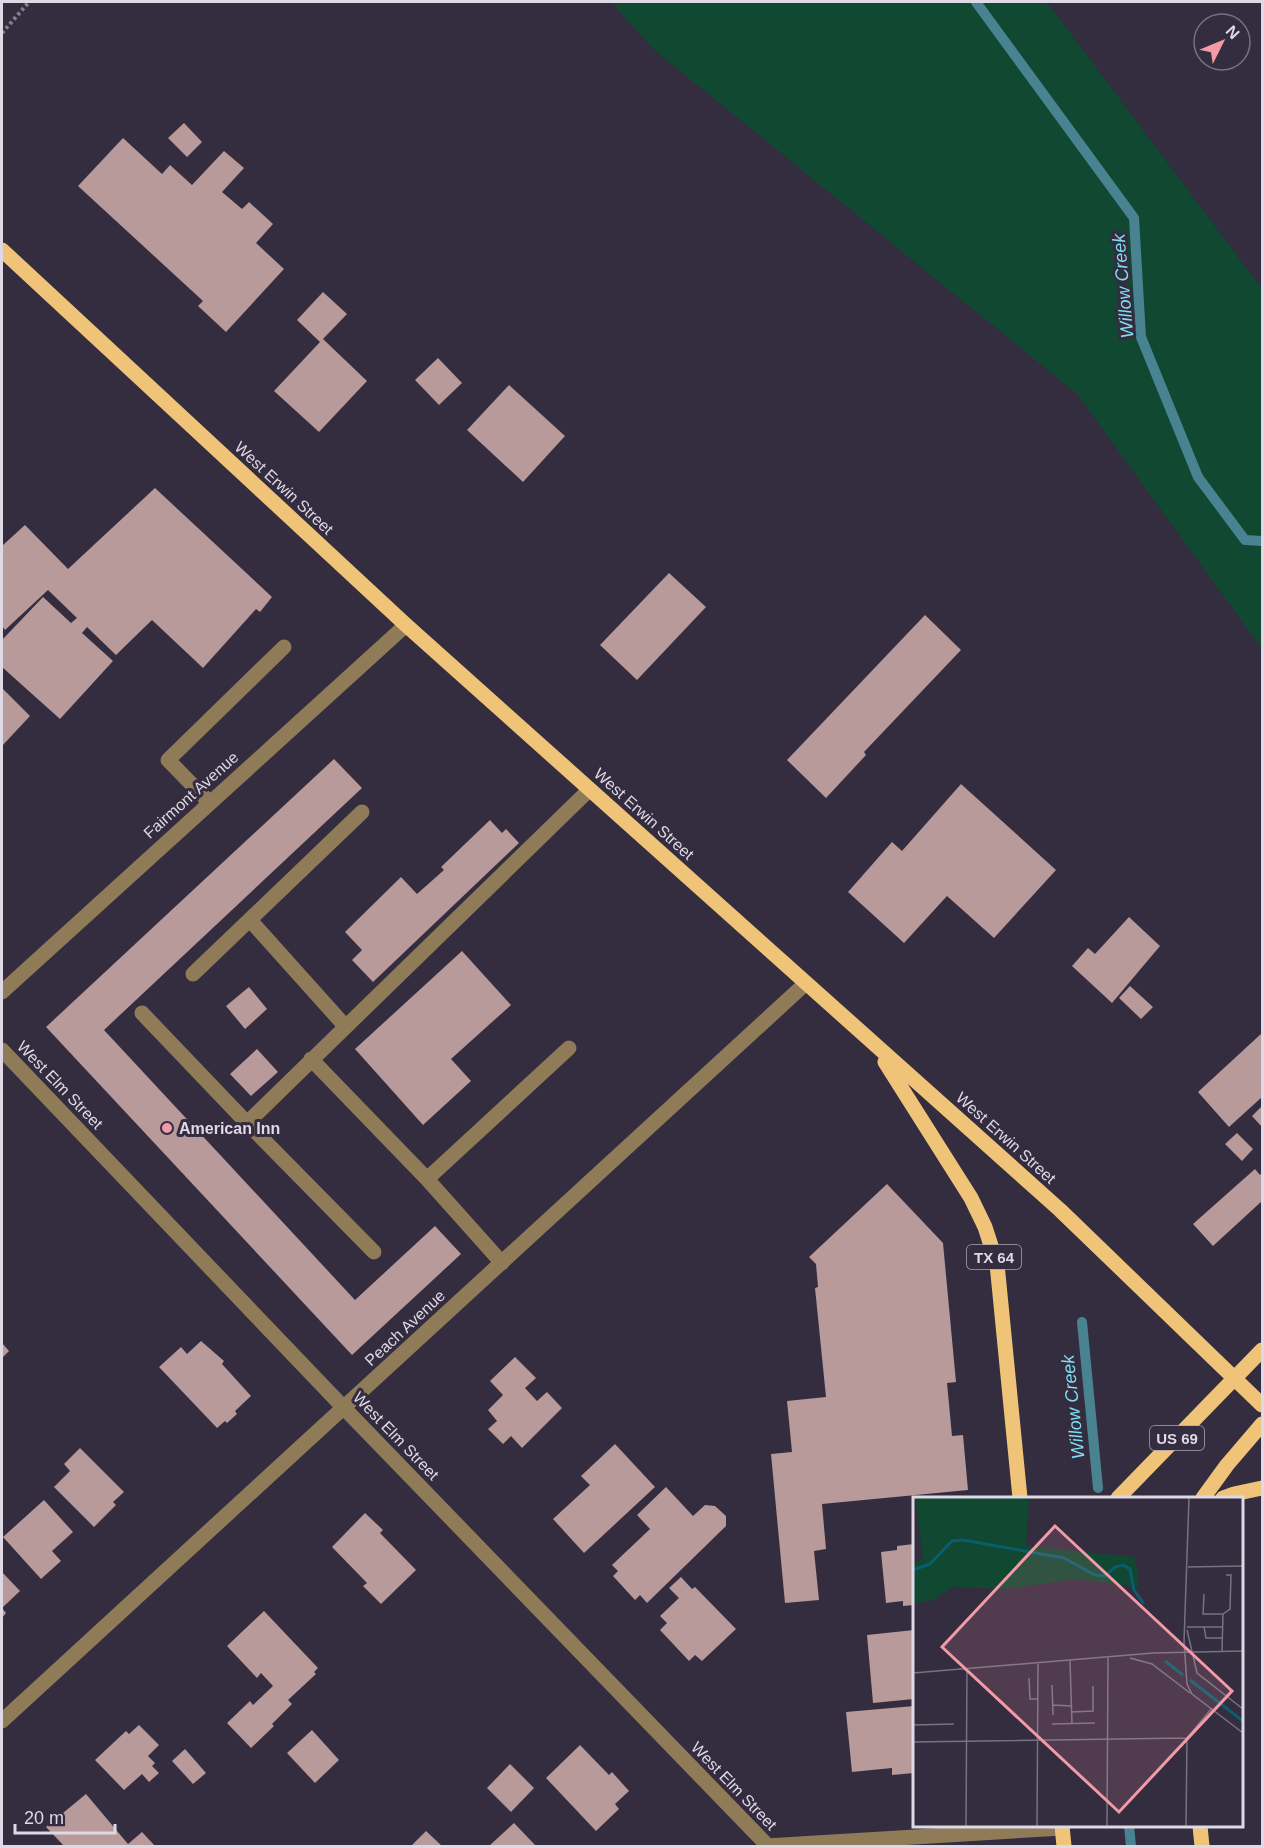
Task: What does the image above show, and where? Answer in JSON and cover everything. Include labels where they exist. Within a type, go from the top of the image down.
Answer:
[{"type":"main road","name":"West Erwin Street","points":[[4,256],[406,625],[1060,1210],[1263,1405]]},
{"type":"main road","name":"TX 64","points":[[875,1046],[971,1198],[985,1227],[997,1264],[1020,1497]]},
{"type":"main road","name":"US 69","points":[[1119,1497],[1263,1350]]},
{"type":"main road","points":[[1204,1497],[1227,1465],[1263,1424]]},
{"type":"main road","points":[[1226,1497],[1263,1488]]},
{"type":"main road","points":[[1062,1827],[1064,1846]]},
{"type":"main road","points":[[1200,1827],[1202,1846]]},
{"type":"street","name":"Fairmont Avenue","points":[[2,992],[406,625]]},
{"type":"street","points":[[210,803],[168,759],[284,647]]},
{"type":"street","points":[[247,1123],[589,790]]},
{"type":"street","points":[[193,974],[362,812]]},
{"type":"street","points":[[250,920],[345,1026]]},
{"type":"street","name":"Peach Avenue","points":[[2,1721],[805,984]]},
{"type":"street","points":[[142,1013],[374,1252]]},
{"type":"street","points":[[427,1179],[569,1048]]},
{"type":"street","name":"West Elm Street","points":[[2,1050],[766,1846]]},
{"type":"street","points":[[311,1059],[427,1179],[502,1263]]},
{"type":"street","points":[[766,1846],[1062,1827]]},
{"type":"path","points":[[2,33],[29,2]]},
{"type":"green space","points":[[611,2],[1047,2],[1262,289],[1262,649],[1077,394],[653,49]]},
{"type":"building","points":[[184,123],[202,142],[187,157],[168,138]]},
{"type":"building","points":[[123,138],[162,174],[170,165],[192,185],[224,151],[244,168],[222,192],[242,209],[249,202],[273,224],[256,243],[284,269],[226,332],[198,306],[203,301],[78,186]]},
{"type":"building","points":[[323,292],[347,314],[323,339],[367,381],[319,432],[274,391],[320,342],[297,320]]},
{"type":"building","points":[[438,358],[462,383],[439,405],[415,380]]},
{"type":"building","points":[[509,385],[565,436],[523,482],[467,430]]},
{"type":"building","points":[[155,488],[272,597],[260,612],[256,609],[203,668],[152,620],[116,655],[87,627],[82,633],[113,661],[60,719],[2,667],[2,640],[43,597],[71,623],[77,618],[48,590],[5,630],[2,626],[2,543],[3,545],[25,525],[68,569]]},
{"type":"building","points":[[669,573],[706,607],[637,680],[600,645]]},
{"type":"building","points":[[925,615],[961,650],[864,752],[866,755],[826,798],[787,760]]},
{"type":"building","points":[[2,688],[30,716],[2,746]]},
{"type":"building","name":"American Inn","points":[[334,759],[362,788],[104,1030],[355,1300],[435,1226],[461,1254],[352,1355],[46,1027]]},
{"type":"building","points":[[961,784],[1056,870],[994,938],[947,896],[904,943],[848,892],[892,842],[902,851]]},
{"type":"building","points":[[490,820],[502,833],[506,829],[519,843],[373,982],[352,960],[362,950],[345,932],[401,877],[417,894],[444,870],[441,867]]},
{"type":"building","points":[[1129,917],[1160,946],[1112,1003],[1072,966],[1088,948],[1095,954]]},
{"type":"building","points":[[462,951],[511,1005],[451,1059],[471,1081],[423,1125],[355,1049]]},
{"type":"building","points":[[1130,986],[1153,1007],[1141,1019],[1119,998]]},
{"type":"building","points":[[249,987],[267,1009],[245,1029],[226,1006]]},
{"type":"building","points":[[1262,1033],[1262,1097],[1229,1127],[1198,1092]]},
{"type":"building","points":[[257,1049],[278,1072],[251,1096],[230,1074]]},
{"type":"building","points":[[1262,1106],[1262,1127],[1252,1116]]},
{"type":"building","points":[[1237,1133],[1253,1149],[1242,1161],[1225,1144]]},
{"type":"building","points":[[1255,1169],[1260,1175],[1262,1172],[1262,1201],[1213,1246],[1193,1224]]},
{"type":"building","points":[[887,1184],[943,1243],[956,1382],[947,1383],[952,1436],[963,1435],[968,1490],[822,1504],[826,1549],[814,1551],[819,1600],[785,1603],[771,1454],[792,1452],[787,1401],[826,1397],[815,1288],[818,1287],[816,1264],[809,1257]]},
{"type":"building","points":[[201,1341],[224,1361],[222,1364],[251,1396],[235,1411],[237,1414],[217,1428],[159,1367],[181,1347],[187,1354]]},
{"type":"building","points":[[2,1343],[9,1351],[2,1358]]},
{"type":"building","points":[[515,1357],[536,1378],[525,1388],[537,1401],[547,1392],[562,1408],[522,1448],[511,1436],[503,1444],[488,1429],[497,1421],[488,1410],[503,1395],[490,1381]]},
{"type":"building","points":[[615,1444],[655,1487],[584,1553],[553,1519],[590,1485],[581,1476]]},
{"type":"building","points":[[80,1448],[124,1492],[113,1502],[116,1505],[94,1527],[54,1487],[70,1471],[64,1464]]},
{"type":"building","points":[[666,1487],[693,1516],[705,1505],[715,1506],[726,1516],[726,1526],[647,1603],[640,1595],[635,1600],[613,1576],[618,1571],[612,1565],[650,1529],[637,1515]]},
{"type":"building","points":[[44,1500],[73,1532],[52,1551],[61,1561],[41,1579],[3,1537]]},
{"type":"building","points":[[365,1513],[383,1530],[380,1533],[416,1570],[381,1604],[363,1586],[367,1583],[332,1547]]},
{"type":"building","points":[[913,1544],[913,1605],[903,1606],[903,1601],[886,1603],[881,1552],[897,1550],[897,1546]]},
{"type":"building","points":[[2,1572],[20,1591],[2,1608]]},
{"type":"building","points":[[681,1577],[692,1589],[695,1587],[736,1629],[702,1661],[695,1655],[689,1661],[660,1630],[667,1623],[660,1616],[679,1598],[669,1588]]},
{"type":"building","points":[[264,1611],[318,1668],[314,1672],[316,1674],[288,1700],[292,1704],[272,1724],[274,1726],[251,1748],[227,1723],[250,1701],[253,1705],[273,1686],[261,1673],[257,1678],[227,1646]]},
{"type":"building","points":[[913,1630],[913,1699],[873,1703],[867,1635]]},
{"type":"building","points":[[913,1706],[913,1773],[892,1775],[892,1768],[852,1772],[846,1712]]},
{"type":"building","points":[[139,1725],[159,1745],[148,1756],[155,1763],[152,1766],[159,1773],[149,1782],[142,1774],[124,1790],[95,1760],[126,1731],[129,1734]]},
{"type":"building","points":[[312,1730],[339,1760],[315,1783],[287,1753]]},
{"type":"building","points":[[580,1745],[609,1775],[612,1772],[629,1791],[615,1804],[619,1809],[596,1831],[546,1778]]},
{"type":"building","points":[[185,1749],[206,1773],[193,1784],[172,1761]]},
{"type":"building","points":[[510,1764],[534,1788],[511,1812],[487,1788]]},
{"type":"building","points":[[86,1794],[128,1844],[142,1832],[155,1846],[64,1846],[46,1827]]},
{"type":"building","points":[[514,1823],[536,1846],[489,1846]]},
{"type":"building","points":[[426,1831],[442,1846],[411,1846]]},
{"type":"waterway","name":"Willow Creek","points":[[976,2],[1134,218],[1141,337],[1198,477],[1245,540],[1262,541]]},
{"type":"waterway","name":"Willow Creek","points":[[1082,1322],[1098,1488]]},
{"type":"waterway","name":"Willow Creek","points":[[1129,1827],[1131,1846]]},
{"type":"place","name":"American Inn","points":[[167,1128]]}]
